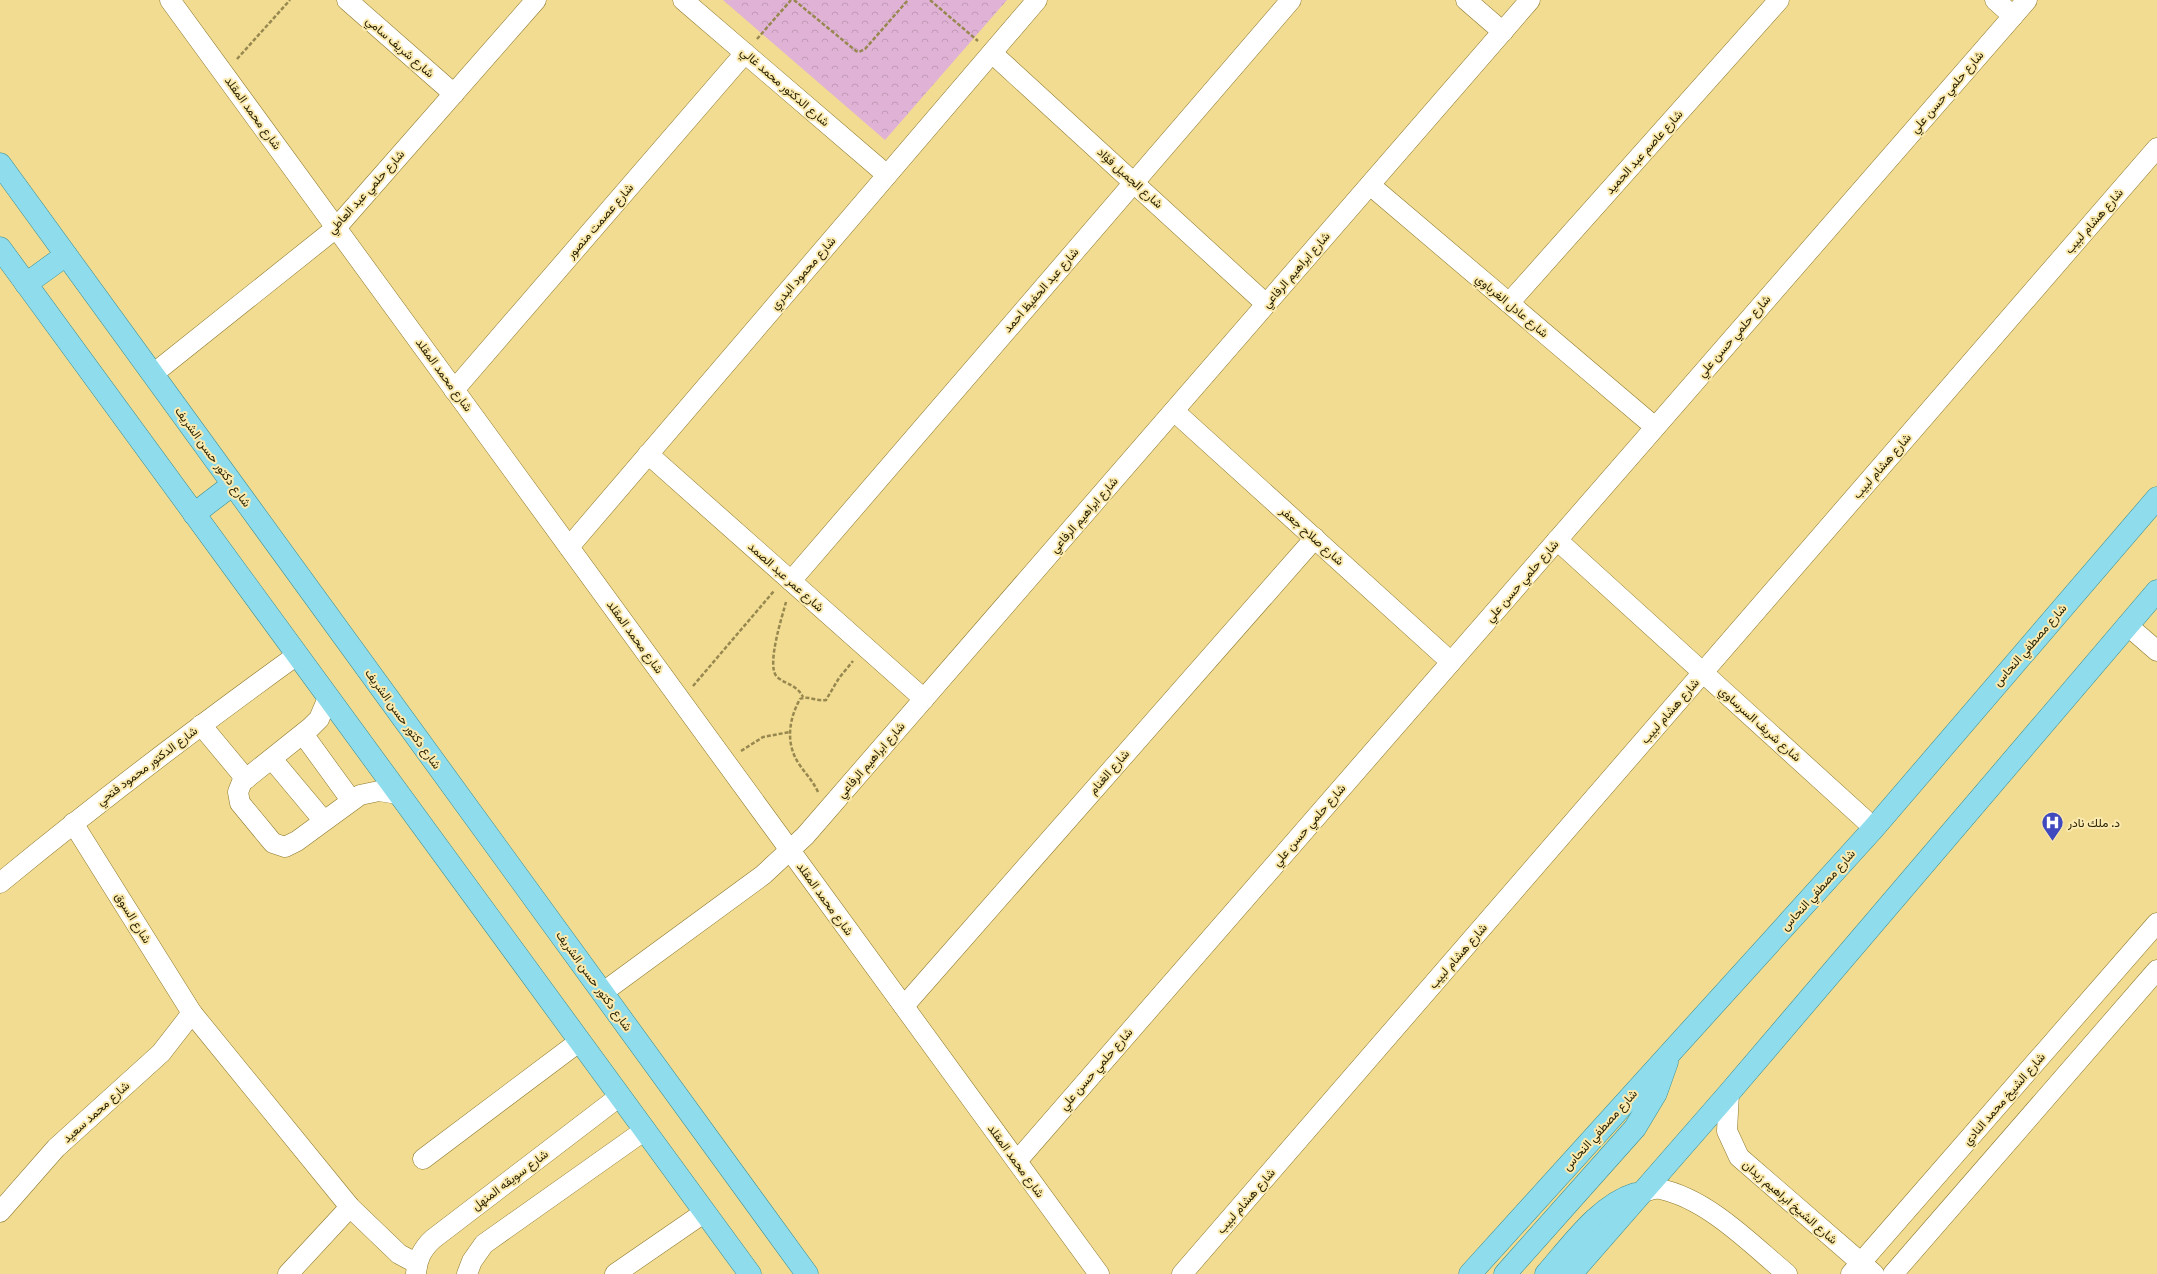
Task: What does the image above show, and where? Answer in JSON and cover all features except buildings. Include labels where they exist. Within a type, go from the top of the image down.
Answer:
[{"type":"main road","name":"شارع دكتور حسن الشريف","points":[[0,164],[807,1274]]},
{"type":"main road","points":[[0,248],[750,1274]]},
{"type":"main road","points":[[26,284],[66,255]]},
{"type":"main road","points":[[194,514],[232,485]]},
{"type":"main road","name":"شارع مصطفي النحاس","points":[[1470,1274],[1874,828],[2157,498]]},
{"type":"main road","points":[[1571,1274],[1729,1093],[2157,591]]},
{"type":"main road","points":[[1505,1274],[1635,1128],[1656,1093],[1669,1054]]},
{"type":"main road","points":[[1546,1274],[1607,1208],[1620,1200],[1642,1192]]},
{"type":"street","name":"شارع محمد المقلد","points":[[170,0],[1099,1274]]},
{"type":"street","name":"شارع شريف سامي","points":[[347,0],[454,94]]},
{"type":"street","name":"شارع حلمي عبد العاطي","points":[[153,374],[336,228],[536,0]]},
{"type":"street","name":"شارع الدكتور محمد غالي","points":[[683,0],[887,175]]},
{"type":"street","name":"شارع محمود البدري","points":[[569,547],[1037,0]]},
{"type":"street","name":"شارع عبد الحفيظ احمد","points":[[788,579],[1291,0]]},
{"type":"street","points":[[1466,0],[1503,32]]},
{"type":"street","name":"شارع ابراهيم الرفاعي","points":[[602,993],[763,874],[790,851],[822,817],[1530,0]]},
{"type":"street","name":"شارع عاصم عبد الحميد","points":[[1509,303],[1779,0]]},
{"type":"street","points":[[1995,0],[2013,16]]},
{"type":"street","name":"شارع حلمي حسن علي","points":[[1017,1161],[2027,0]]},
{"type":"street","name":"شارع عصمت منصور","points":[[454,390],[745,53]]},
{"type":"street","name":"شارع الجميل فؤاد","points":[[992,53],[1266,304]]},
{"type":"street","name":"شارع هشام لبيب","points":[[1182,1274],[2157,148]]},
{"type":"street","name":"شارع عادل الغرباوي","points":[[1370,185],[1655,427]]},
{"type":"street","name":"شارع صلاح جعفر","points":[[1174,411],[1451,662]]},
{"type":"street","name":"شارع عمر عبد الصمد","points":[[648,454],[924,699]]},
{"type":"street","name":"شارع الغنام","points":[[904,1006],[1315,538]]},
{"type":"street","name":"شارع شريف السرساوي","points":[[1557,540],[1874,828]]},
{"type":"street","points":[[2127,625],[2157,651]]},
{"type":"street","name":"شارع الدكتور محمود فتحي","points":[[0,883],[73,823],[201,725],[297,655]]},
{"type":"street","points":[[328,698],[319,719],[303,734],[246,779],[239,787],[238,798],[240,803],[272,843],[285,847],[291,845],[351,800],[369,792],[388,791],[398,794]]},
{"type":"street","points":[[201,725],[246,779]]},
{"type":"street","points":[[303,734],[351,800]]},
{"type":"street","points":[[272,759],[323,820]]},
{"type":"street","name":"شارع السوق","points":[[73,823],[192,1013],[350,1207],[416,1268]]},
{"type":"street","name":"شارع الشيخ محمد النادي","points":[[1862,1270],[2157,923]]},
{"type":"street","points":[[1893,1274],[2157,970]]},
{"type":"street","name":"شارع محمد سعيد","points":[[0,1212],[56,1148],[161,1053],[192,1013]]},
{"type":"street","points":[[423,1159],[580,1041]]},
{"type":"street","name":"شارع الشيخ ابراهيم زيدان","points":[[1729,1093],[1727,1132],[1739,1157],[1862,1270]]},
{"type":"street","name":"شارع سويقه المنهل","points":[[416,1268],[422,1251],[433,1239],[620,1096]]},
{"type":"street","points":[[467,1274],[472,1261],[484,1244],[645,1130]]},
{"type":"street","points":[[1642,1192],[1659,1189],[1686,1199],[1735,1230],[1787,1274]]},
{"type":"street","points":[[288,1274],[350,1207]]},
{"type":"street","points":[[615,1274],[705,1212]]},
{"type":"path","points":[[224,74],[290,0]]},
{"type":"path","points":[[745,53],[793,0],[854,50],[859,52],[864,49],[908,0]]},
{"type":"path","points":[[930,0],[992,53]]},
{"type":"path","points":[[788,579],[772,665],[777,676],[797,688],[803,697],[821,701],[826,700],[839,678],[864,646]]},
{"type":"path","points":[[681,700],[788,579]]},
{"type":"path","points":[[803,697],[800,699],[794,711],[790,732],[795,756],[818,791],[821,800],[822,817]]},
{"type":"path","points":[[728,766],[750,743],[776,733],[790,732]]},
{"type":"green space","points":[[723,0],[1007,0],[885,140]]},
{"type":"place","name":"د. ملك نادر","points":[[2053,842]]}]
